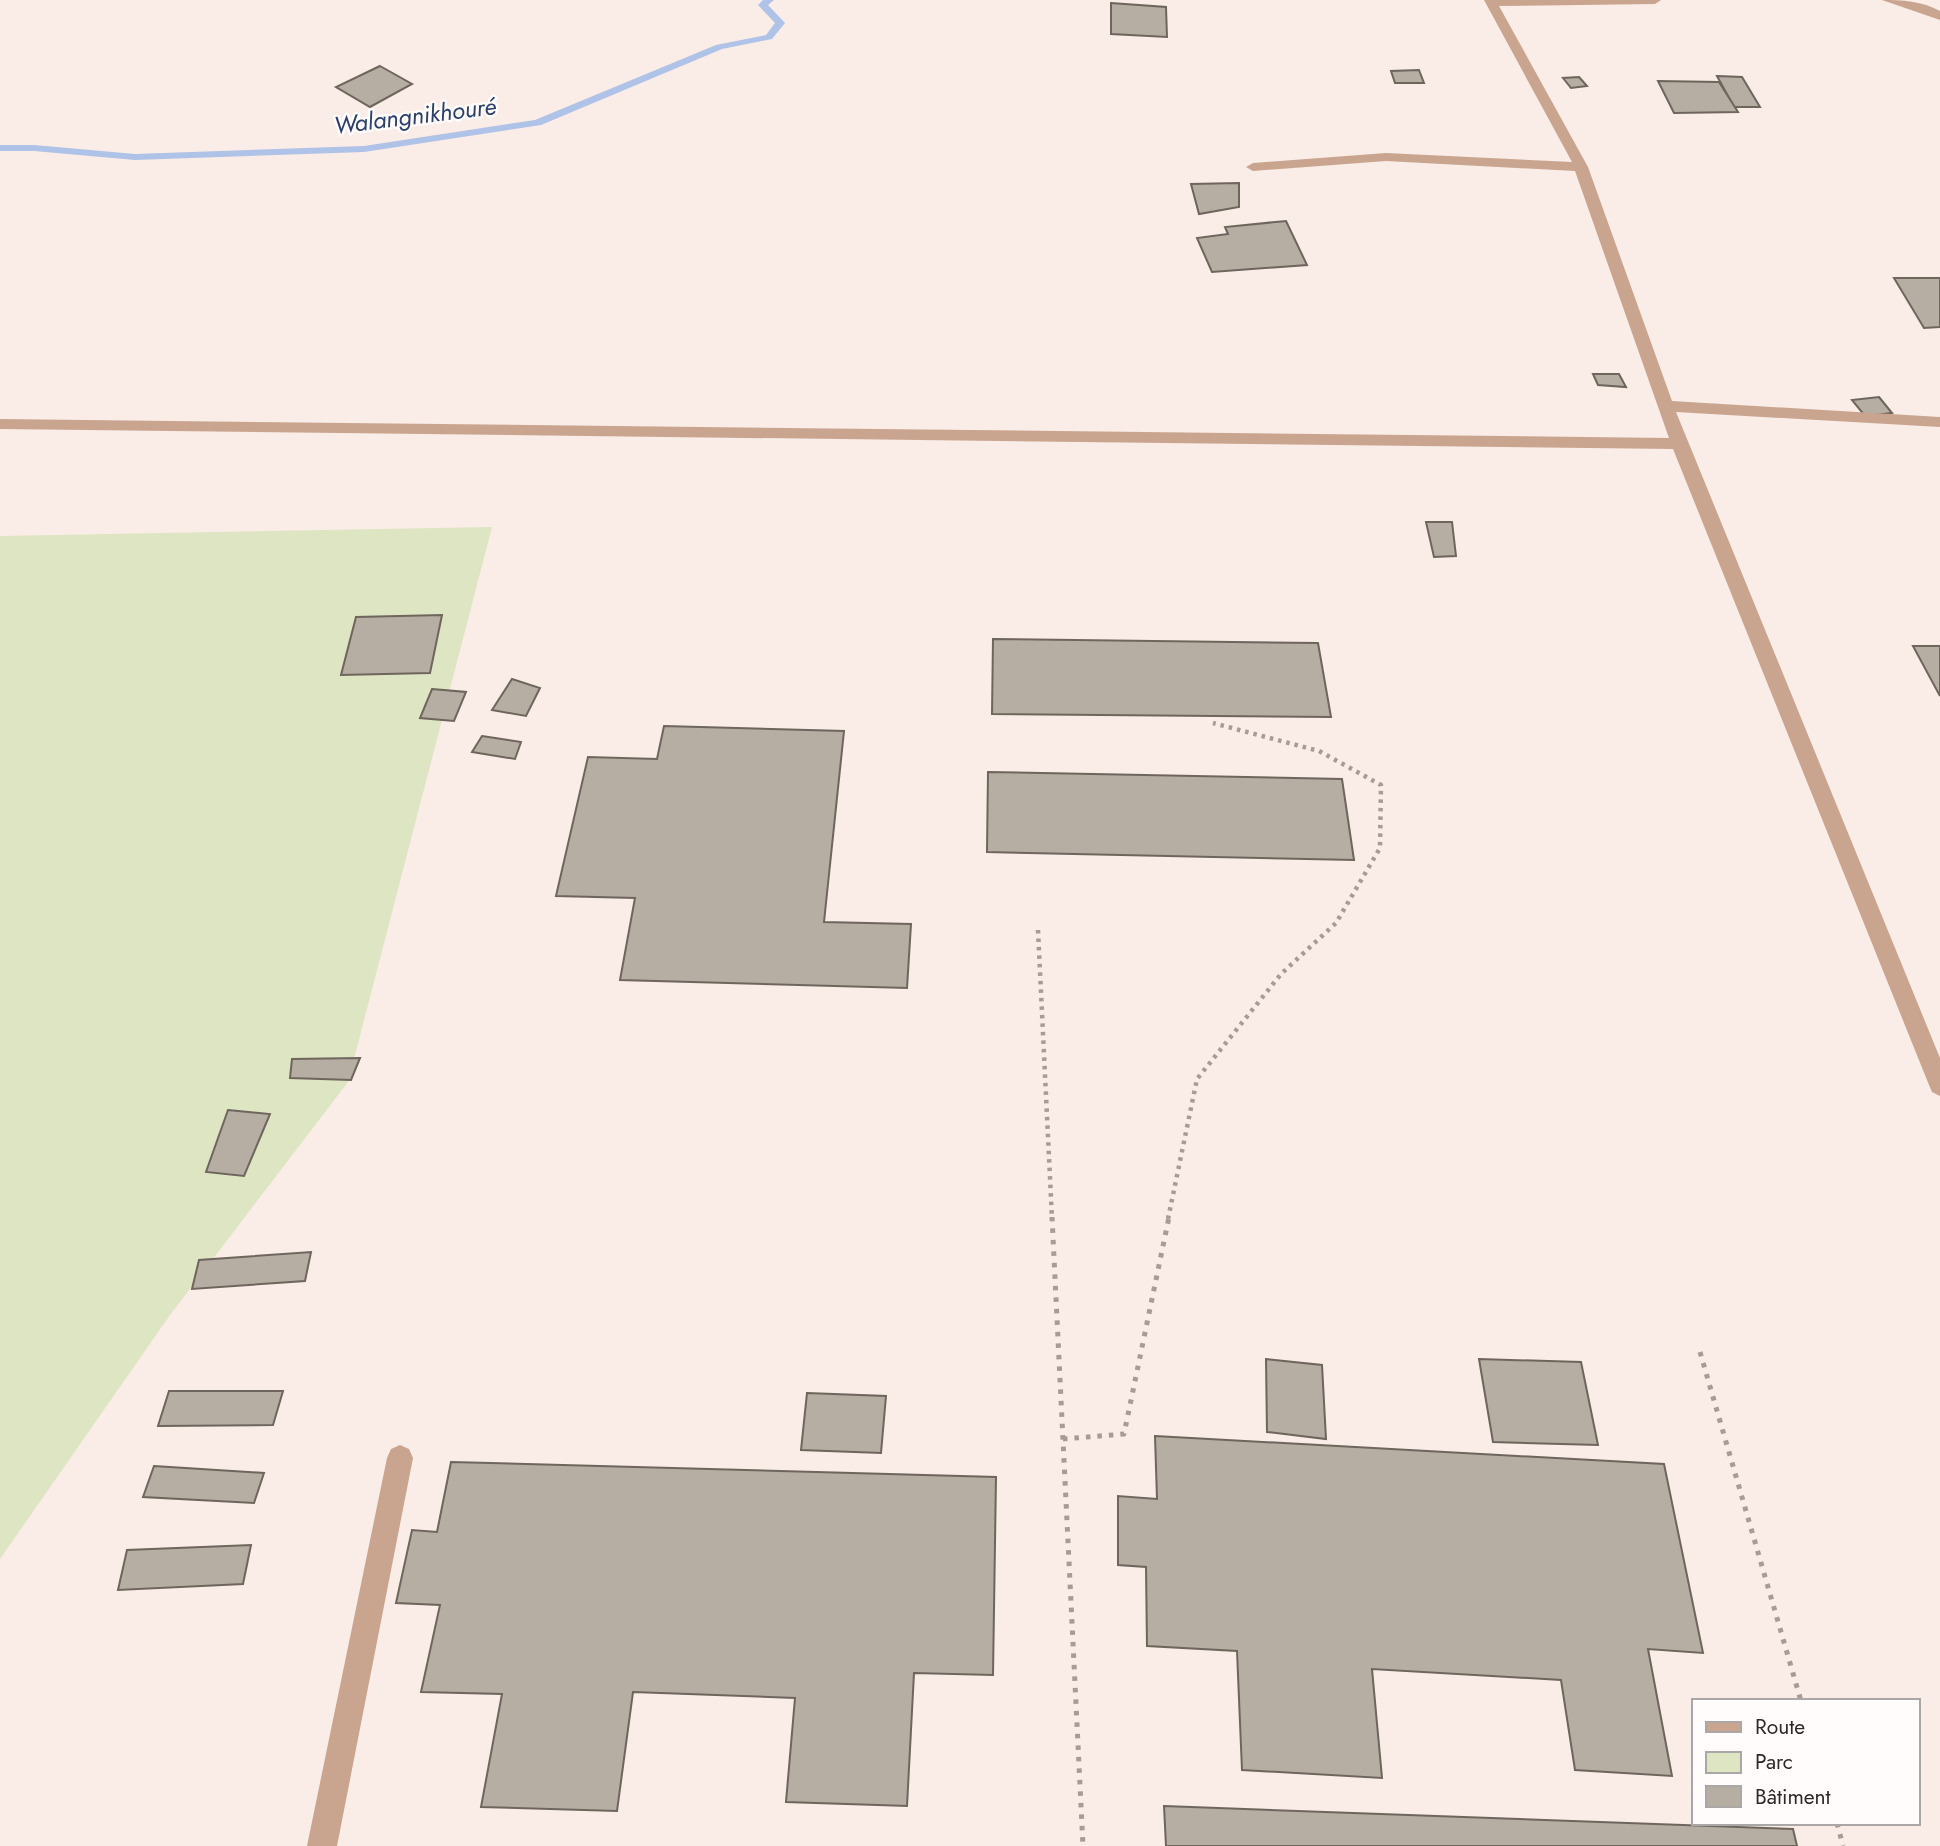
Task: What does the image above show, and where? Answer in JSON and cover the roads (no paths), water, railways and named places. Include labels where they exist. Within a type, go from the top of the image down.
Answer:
[{"type":"street","points":[[1655,0],[1490,1],[1581,167],[1679,444],[1940,1085]]},
{"type":"street","points":[[1888,0],[1927,9],[1940,16]]},
{"type":"street","points":[[1253,167],[1386,157],[1581,167]]},
{"type":"street","points":[[1667,406],[1940,422]]},
{"type":"street","points":[[0,424],[1679,444]]},
{"type":"street","points":[[322,1846],[400,1458]]},
{"type":"waterway","name":"Walangnikhouré","points":[[0,148],[34,148],[135,157],[364,149],[537,123],[719,47],[769,37],[780,23],[763,5],[769,0]]}]
